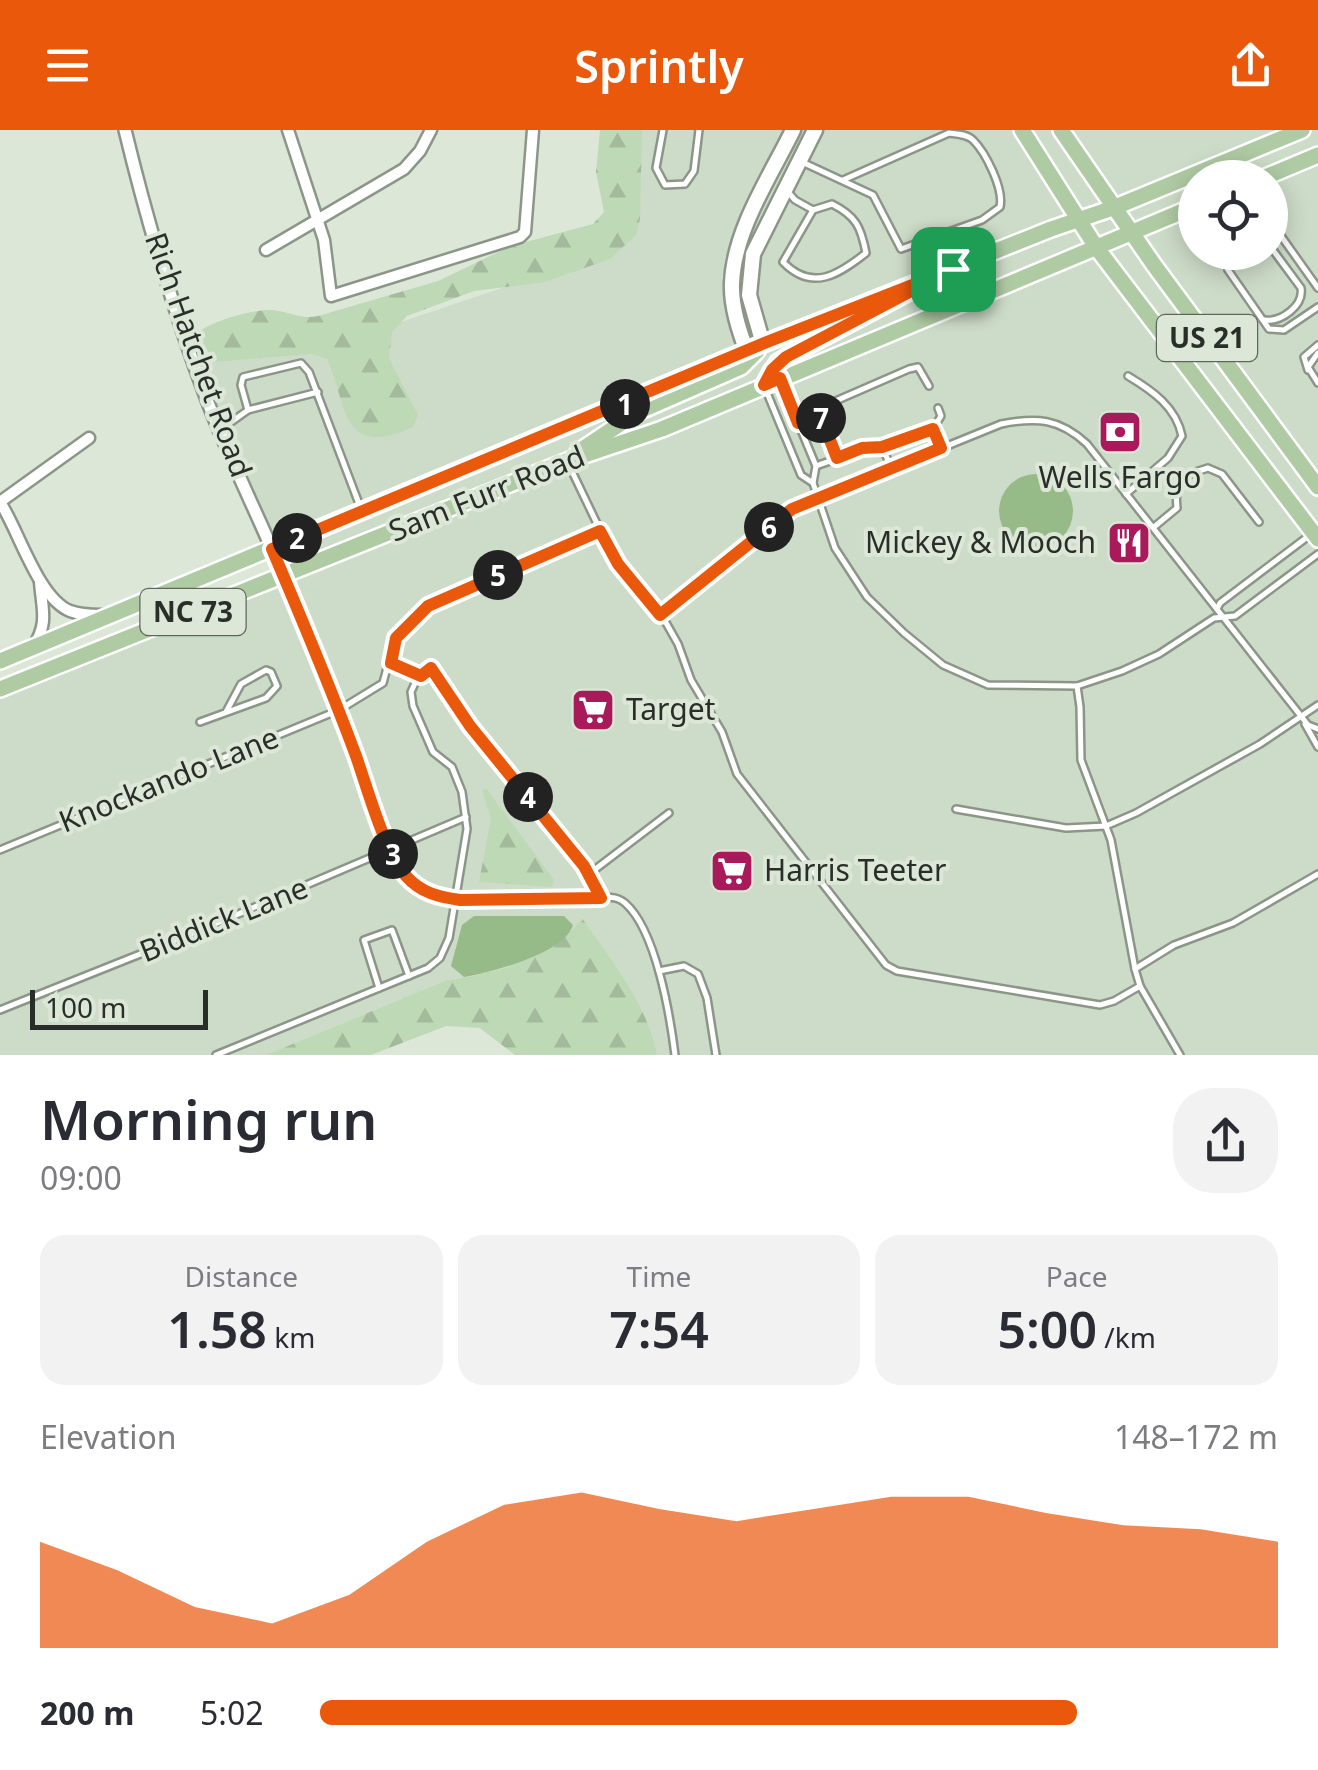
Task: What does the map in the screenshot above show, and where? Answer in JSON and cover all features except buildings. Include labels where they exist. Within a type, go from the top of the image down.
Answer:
[{"type":"main road","points":[[746,352],[733,302],[735,263],[741,238],[793,130]]},
{"type":"main road","points":[[567,461],[638,412],[740,367],[762,344],[752,312],[750,272],[763,229],[812,130]]},
{"type":"main road","name":"US 21","points":[[1022,130],[1096,246],[1316,535]]},
{"type":"main road","name":"US 21","points":[[1061,130],[1130,232],[1318,487]]},
{"type":"main road","name":"Sam Furr Road","points":[[0,661],[762,344],[1302,130]]},
{"type":"main road","points":[[1288,167],[1318,154]]},
{"type":"main road","name":"Sam Furr Road","points":[[0,690],[567,461],[662,429],[1178,213]]},
{"type":"main road","points":[[772,382],[772,370],[786,357],[953,269]]},
{"type":"street","name":"Rich Hatchet Road","points":[[124,130],[182,330],[283,576]]},
{"type":"street","points":[[288,130],[324,240],[331,296],[520,237],[525,232],[533,130]]},
{"type":"street","points":[[266,250],[404,169],[431,130]]},
{"type":"street","points":[[89,438],[0,502],[40,582],[61,606],[72,612],[111,615]]},
{"type":"street","points":[[33,648],[46,618],[40,582]]},
{"type":"lane","points":[[663,130],[656,168],[666,184],[686,184],[694,172],[699,130]]},
{"type":"lane","points":[[799,161],[873,195],[901,249],[982,220],[1000,207],[1002,198],[999,183],[982,154],[973,140],[963,134],[949,133],[844,180]]},
{"type":"lane","points":[[785,188],[795,200],[814,210],[832,204],[854,214],[862,231],[866,253],[844,270],[814,279],[797,276],[783,262],[814,210]]},
{"type":"lane","points":[[1288,247],[1318,288]]},
{"type":"lane","points":[[1228,270],[1269,330],[1284,330],[1318,308]]},
{"type":"lane","points":[[1262,319],[1276,320],[1299,303],[1300,288],[1287,270]]},
{"type":"lane","points":[[1318,345],[1304,357],[1318,383]]},
{"type":"lane","points":[[1309,372],[1309,363],[1318,353]]},
{"type":"lane","points":[[248,410],[241,385],[243,377],[301,363],[318,392],[362,512]]},
{"type":"lane","points":[[837,458],[821,417],[824,406],[918,368],[930,386]]},
{"type":"lane","points":[[1126,494],[1168,458],[1182,436],[1180,424],[1157,393],[1128,376]]},
{"type":"lane","points":[[772,382],[798,423],[816,466],[812,483],[836,548],[867,598],[943,664],[988,686],[1077,686],[1122,671],[1160,654],[1214,618],[1235,616],[1318,554]]},
{"type":"lane","points":[[772,382],[801,476],[812,483]]},
{"type":"lane","points":[[220,430],[248,410],[318,392]]},
{"type":"lane","points":[[816,466],[862,448],[882,447],[933,429],[941,416],[938,408]]},
{"type":"lane","points":[[798,423],[821,417]]},
{"type":"lane","points":[[660,615],[784,514],[1001,424],[1029,418],[1052,420],[1087,444],[1308,725],[1318,729]]},
{"type":"lane","points":[[933,429],[941,448]]},
{"type":"lane","points":[[882,447],[892,468]]},
{"type":"lane","points":[[567,461],[618,564],[678,644],[691,680],[722,732],[737,774],[886,965],[897,971],[1100,1004],[1114,1001],[1140,986]]},
{"type":"lane","points":[[1153,528],[1178,508],[1178,482],[1208,468],[1222,474],[1259,522]]},
{"type":"lane","name":"Knockando Lane","points":[[0,850],[339,710],[383,684],[396,638],[428,606],[600,531]]},
{"type":"lane","points":[[1214,618],[1220,603],[1316,535]]},
{"type":"lane","points":[[283,576],[402,873],[418,888],[439,898],[612,897],[625,903],[641,928],[658,971],[675,1055]]},
{"type":"lane","points":[[391,663],[421,676]]},
{"type":"lane","points":[[216,1055],[428,968],[440,958],[449,938],[467,829],[462,792],[452,767],[434,752],[413,706],[411,692],[431,668],[470,726],[590,874],[601,898]]},
{"type":"lane","points":[[200,722],[266,698],[276,686],[271,672],[266,670],[246,679],[226,712]]},
{"type":"lane","points":[[1077,686],[1081,760],[1106,826],[1135,969],[1140,986],[1180,1055]]},
{"type":"lane","points":[[956,809],[1066,828],[1106,826],[1260,744],[1318,705]]},
{"type":"lane","points":[[1302,717],[1318,747]]},
{"type":"lane","points":[[590,874],[670,813]]},
{"type":"lane","name":"Biddick Lane","points":[[0,1010],[466,817]]},
{"type":"lane","points":[[1135,969],[1174,944],[1233,923],[1318,874]]},
{"type":"lane","points":[[379,988],[364,940],[392,930],[409,976]]},
{"type":"lane","points":[[658,971],[684,966],[698,974],[708,998],[716,1055]]},
{"type":"shaded area","points":[[634,130],[1318,130],[1318,1055],[657,1055],[643,1015],[570,936],[523,960],[447,980],[266,1055],[0,1055],[0,690],[283,575],[192,358],[339,343],[605,253]]},
{"type":"shaded area","points":[[1036,474],[1050,476],[1062,485],[1071,497],[1071,525],[1062,537],[1050,546],[1036,548],[1022,546],[1010,537],[1001,525],[999,511],[1001,497],[1010,485],[1022,476]]},
{"type":"shaded area","points":[[474,916],[564,916],[573,925],[567,935],[542,953],[464,977],[451,966],[462,925]]},
{"type":"green space","points":[[600,130],[642,130],[640,219],[636,235],[610,259],[545,282],[474,291],[407,316],[392,332],[389,358],[418,415],[413,427],[372,437],[360,432],[344,410],[327,359],[311,354],[214,362],[202,353],[195,335],[231,317],[271,310],[318,316],[438,281],[511,246],[593,224],[604,212],[596,172]]},
{"type":"green space","points":[[486,788],[554,880],[552,887],[479,882],[491,818],[482,791]]},
{"type":"green space","points":[[582,918],[637,1000],[657,1055],[515,1055],[480,1028],[446,1026],[371,1055],[266,1055],[447,980],[522,962],[556,944]]},
{"type":"place","name":"Wells Fargo","points":[[1120,432]]},
{"type":"place","name":"Mickey & Mooch","points":[[1129,543]]},
{"type":"place","name":"Target","points":[[593,710]]},
{"type":"place","name":"Harris Teeter","points":[[732,871]]},
{"type":"route","points":[[953,269],[786,357],[778,362],[764,385],[780,378],[798,423],[821,417],[837,458],[933,429],[941,448],[792,509],[660,615],[625,574],[600,531],[428,606],[414,616],[396,638],[391,663],[421,676],[431,668],[470,726],[584,866],[601,898],[460,900],[439,898],[418,888],[402,873],[391,851],[339,710],[272,549],[762,344],[953,269]]}]
